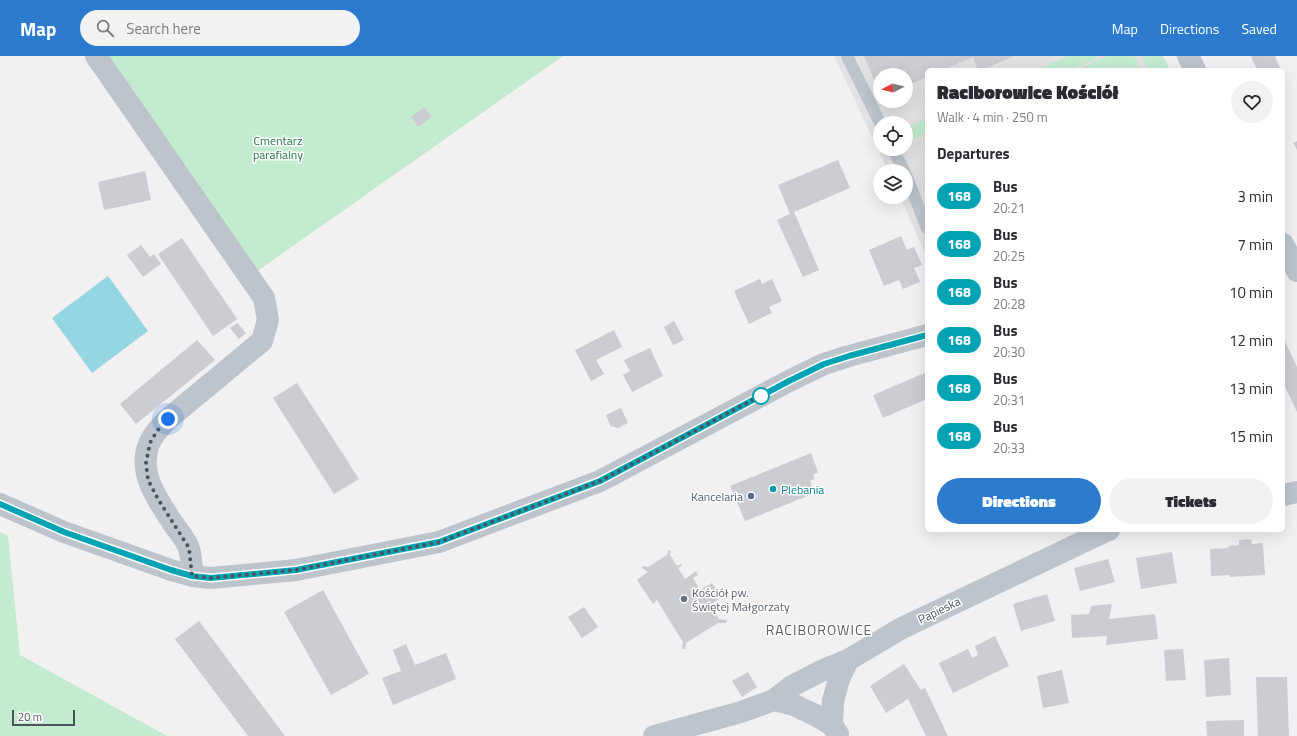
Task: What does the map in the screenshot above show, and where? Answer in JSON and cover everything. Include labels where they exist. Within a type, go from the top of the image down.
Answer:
[{"type":"street","points":[[96,56],[264,298],[267,312],[268,320],[262,341],[168,419],[157,431],[146,454],[148,480],[158,499],[189,548],[192,576]]},
{"type":"street","points":[[1188,56],[1194,68]]},
{"type":"street","points":[[1285,248],[1297,271]]},
{"type":"street","points":[[0,504],[64,532],[192,576],[211,578],[296,570],[439,542],[600,481],[782,384],[824,364],[925,336]]},
{"type":"street","points":[[1285,495],[1297,492]]},
{"type":"street","name":"Papieska","points":[[654,736],[741,712],[774,700],[792,686],[821,671],[848,660],[902,628],[1103,532]]},
{"type":"street","points":[[836,730],[833,701],[839,679],[848,660]]},
{"type":"street","points":[[774,700],[794,705],[818,716],[836,730]]},
{"type":"lane","points":[[847,56],[877,116]]},
{"type":"lane","points":[[913,193],[925,223]]},
{"type":"shaded area","points":[[834,56],[1142,56],[1147,68],[925,68],[925,253],[903,204],[913,204],[913,164],[885,164],[881,156],[913,156],[913,116],[873,116],[873,139]]},
{"type":"green space","name":"Cmentarz parafialny","points":[[105,56],[563,56],[256,272]]},
{"type":"green space","points":[[1068,56],[1095,56],[1096,59],[1075,68],[1041,68]]},
{"type":"green space","points":[[1107,56],[1134,56],[1140,68],[1081,68]]},
{"type":"green space","points":[[1142,56],[1163,56],[1169,68],[1147,68]]},
{"type":"green space","points":[[925,119],[925,134],[913,139],[913,125]]},
{"type":"green space","points":[[0,532],[8,536],[20,655],[167,736],[0,736]]},
{"type":"water","points":[[108,276],[148,331],[92,373],[52,318]]},
{"type":"building","points":[[864,56],[1014,56],[987,68],[977,68],[973,57],[948,68],[925,68],[925,78],[913,83],[913,68],[873,68],[873,77]]},
{"type":"building","points":[[1251,56],[1275,56],[1280,68],[1256,68]]},
{"type":"building","points":[[424,107],[432,117],[418,127],[411,117]]},
{"type":"building","points":[[1297,141],[1297,150],[1293,143]]},
{"type":"building","points":[[838,160],[850,188],[794,212],[819,270],[803,277],[777,220],[790,214],[778,185]]},
{"type":"building","points":[[145,171],[151,200],[104,210],[98,182]]},
{"type":"building","points":[[901,236],[907,250],[914,247],[922,265],[914,268],[920,282],[903,289],[899,280],[884,286],[869,250]]},
{"type":"building","points":[[182,238],[237,319],[213,336],[158,254]]},
{"type":"building","points":[[141,245],[150,257],[154,254],[161,264],[143,277],[127,255]]},
{"type":"building","points":[[760,279],[762,284],[772,279],[782,301],[769,307],[772,313],[749,324],[734,291]]},
{"type":"building","points":[[674,321],[684,340],[673,345],[664,327]]},
{"type":"building","points":[[237,323],[246,333],[239,339],[230,328]]},
{"type":"building","points":[[614,330],[622,347],[596,360],[604,374],[591,381],[575,350]]},
{"type":"building","points":[[197,340],[215,360],[136,424],[120,404]]},
{"type":"building","points":[[1285,341],[1297,367],[1297,412],[1285,386]]},
{"type":"building","points":[[650,348],[663,376],[632,392],[623,375],[630,371],[624,360]]},
{"type":"building","points":[[925,373],[925,400],[883,418],[873,395]]},
{"type":"building","points":[[297,383],[359,479],[334,494],[273,398]]},
{"type":"building","points":[[621,408],[628,423],[618,428],[610,426],[606,415]]},
{"type":"building","name":"Plebania","points":[[811,453],[818,472],[813,475],[814,479],[810,481],[815,493],[745,521],[730,486]]},
{"type":"building","points":[[1251,539],[1252,544],[1263,543],[1265,575],[1230,577],[1230,575],[1211,576],[1210,549],[1229,548],[1228,546],[1239,545],[1239,540]]},
{"type":"building","name":"Kościół pw. Świętej Małgorzaty","points":[[668,550],[671,551],[670,555],[677,566],[681,564],[682,566],[678,568],[685,579],[696,571],[698,575],[693,578],[700,590],[712,583],[722,597],[710,605],[719,619],[727,620],[726,623],[718,623],[686,643],[685,649],[682,649],[683,642],[657,600],[653,604],[637,580],[648,572],[642,568],[643,566],[648,567],[667,555]]},
{"type":"building","points":[[1172,552],[1177,583],[1141,589],[1136,558]]},
{"type":"building","points":[[1108,559],[1115,582],[1080,591],[1074,568]]},
{"type":"building","points":[[323,590],[369,674],[331,695],[284,612]]},
{"type":"building","points":[[1047,594],[1055,621],[1021,631],[1013,604]]},
{"type":"building","points":[[1112,604],[1109,619],[1155,614],[1158,639],[1106,645],[1107,636],[1072,638],[1071,615],[1089,614],[1091,606]]},
{"type":"building","points":[[584,607],[598,627],[582,638],[568,617]]},
{"type":"building","points":[[199,621],[285,736],[248,736],[175,639]]},
{"type":"building","points":[[995,636],[1009,666],[953,693],[939,663],[968,649],[972,658],[978,655],[975,646]]},
{"type":"building","points":[[406,644],[415,665],[446,653],[456,679],[393,705],[382,678],[401,671],[393,650]]},
{"type":"building","points":[[1183,649],[1186,680],[1166,681],[1164,650]]},
{"type":"building","points":[[1229,658],[1231,695],[1206,697],[1204,660]]},
{"type":"building","points":[[904,664],[921,690],[925,688],[948,736],[926,736],[908,699],[886,713],[870,686]]},
{"type":"building","points":[[1062,670],[1069,703],[1043,708],[1037,676]]},
{"type":"building","points":[[748,672],[757,687],[742,697],[732,681]]},
{"type":"building","points":[[1256,677],[1287,677],[1289,736],[1258,736]]},
{"type":"building","points":[[1244,720],[1244,736],[1207,736],[1206,721]]},
{"type":"bus line","name":"168","points":[[0,504],[64,532],[192,576],[211,578],[296,570],[439,542],[600,481],[824,364],[925,335]]},
{"type":"place","name":"Plebania","points":[[773,489]]},
{"type":"place","name":"Kancelaria","points":[[751,496]]},
{"type":"place","name":"Kościół pw. Świętej Małgorzaty","points":[[684,599]]},
{"type":"district","name":"RACIBOROWICE","points":[[819,629]]},
{"type":"route","points":[[168,419],[157,431],[146,454],[148,480],[158,499],[189,548],[192,576],[211,578],[296,570],[439,542],[600,481],[762,395],[761,396]]}]
